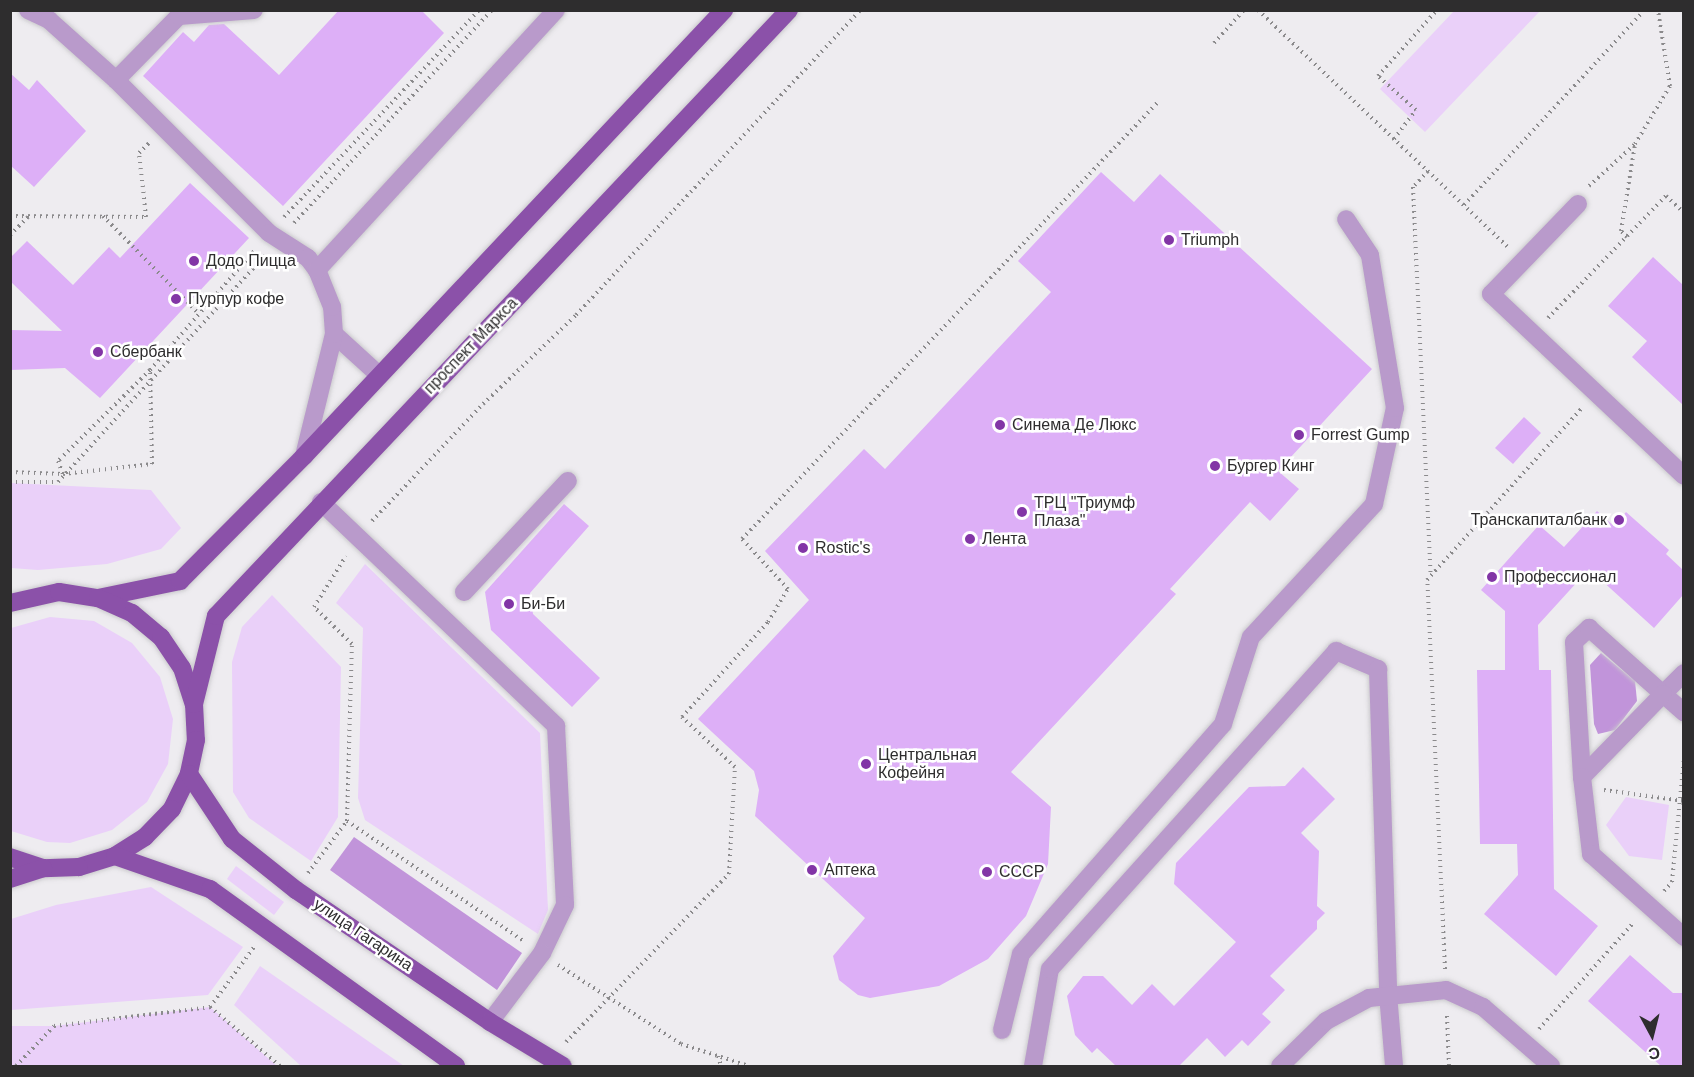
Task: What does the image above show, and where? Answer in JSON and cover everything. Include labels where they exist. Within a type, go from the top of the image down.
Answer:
[{"type":"main road","points":[[98,598],[180,581],[304,456],[724,10]]},
{"type":"main road","name":"проспект Маркса","points":[[194,704],[216,616],[321,502],[789,10]]},
{"type":"main road","points":[[10,879],[43,868],[79,867],[115,856],[145,837],[172,809],[189,774],[196,740],[194,704],[182,668],[161,637],[132,613],[98,598],[59,592],[14,598]]},
{"type":"main road","name":"улица Гагарина","points":[[189,774],[232,839],[296,890],[490,1022],[557,1062]]},
{"type":"main road","points":[[115,856],[210,889],[456,1066]]},
{"type":"main road","points":[[10,857],[43,868]]},
{"type":"lane","points":[[28,10],[53,15],[278,240],[308,258],[317,270],[332,307],[334,334],[304,456]]},
{"type":"lane","points":[[116,80],[179,16],[254,10]]},
{"type":"lane","points":[[317,270],[556,10]]},
{"type":"lane","points":[[1578,204],[1491,294],[1683,476]]},
{"type":"lane","points":[[1002,1030],[1021,954],[1223,724],[1251,637],[1374,504],[1395,408],[1370,255],[1346,219]]},
{"type":"lane","points":[[334,334],[379,375]]},
{"type":"lane","points":[[464,592],[568,482]]},
{"type":"lane","points":[[321,502],[556,726],[565,905],[542,953],[490,1022]]},
{"type":"lane","points":[[1683,712],[1589,628],[1574,642],[1582,782],[1591,854],[1683,938]]},
{"type":"lane","points":[[1033,1066],[1050,969],[1336,651],[1378,669],[1388,994],[1394,1066]]},
{"type":"lane","points":[[1582,782],[1683,673]]},
{"type":"lane","points":[[1280,1066],[1326,1022],[1369,998],[1388,994],[1446,990],[1483,1007],[1551,1066]]},
{"type":"path","points":[[422,71],[479,10]]},
{"type":"path","points":[[10,482],[58,482],[63,474],[159,376],[278,240],[492,10]]},
{"type":"path","points":[[296,890],[347,820],[352,644],[314,607],[358,536],[483,404],[576,315],[860,10]]},
{"type":"path","points":[[1214,43],[1244,10]]},
{"type":"path","points":[[1258,10],[1523,262]]},
{"type":"path","points":[[1394,139],[1416,110],[1378,76],[1437,10]]},
{"type":"path","points":[[1578,204],[1583,191],[1635,144],[1670,86],[1658,10]]},
{"type":"path","points":[[1464,205],[1642,11]]},
{"type":"path","points":[[557,1062],[729,874],[735,767],[682,717],[768,622],[788,589],[742,539],[1158,102]]},
{"type":"path","points":[[10,216],[146,217],[139,153],[164,127]]},
{"type":"path","points":[[1627,237],[1621,231],[1635,144]]},
{"type":"path","points":[[1428,171],[1413,187],[1431,577]]},
{"type":"path","points":[[1532,333],[1666,196],[1683,213]]},
{"type":"path","points":[[10,235],[29,216]]},
{"type":"path","points":[[103,216],[199,314]]},
{"type":"path","points":[[10,472],[63,474],[152,465],[150,370],[58,462],[63,474]]},
{"type":"path","points":[[1449,1066],[1427,580],[1596,393]]},
{"type":"path","points":[[1582,782],[1683,801]]},
{"type":"path","points":[[16,1066],[54,1026],[210,1007],[266,931]]},
{"type":"path","points":[[210,1007],[280,1066]]},
{"type":"path","points":[[718,1056],[721,1066]]},
{"type":"shaded area","points":[[1454,11],[1540,11],[1425,132],[1380,89]]},
{"type":"shaded area","points":[[11,483],[151,490],[181,528],[161,549],[107,564],[38,570],[11,568]]},
{"type":"shaded area","points":[[365,564],[540,733],[548,910],[538,934],[365,820],[358,798],[363,628],[336,603]]},
{"type":"shaded area","points":[[272,595],[341,667],[338,817],[311,861],[249,818],[233,792],[232,662],[242,627]]},
{"type":"shaded area","points":[[50,617],[94,621],[132,643],[160,677],[173,719],[168,764],[147,802],[112,830],[70,843],[47,842],[11,831],[11,628]]},
{"type":"shaded area","points":[[1601,653],[1635,681],[1637,701],[1615,730],[1598,734],[1594,724],[1590,665]]},
{"type":"shaded area","points":[[1626,797],[1669,805],[1662,860],[1629,856],[1606,825]]},
{"type":"shaded area","points":[[354,837],[522,953],[497,990],[330,870]]},
{"type":"shaded area","points":[[236,866],[284,902],[274,915],[227,879]]},
{"type":"shaded area","points":[[151,887],[243,947],[208,995],[11,1010],[11,919],[56,905]]},
{"type":"shaded area","points":[[260,966],[404,1066],[301,1066],[234,1005]]},
{"type":"shaded area","points":[[210,1007],[277,1066],[11,1066],[11,1026],[54,1026]]},
{"type":"building","points":[[339,10],[421,10],[444,33],[283,206],[143,76],[183,32],[194,42],[209,25],[224,24],[279,75]]},
{"type":"building","points":[[10,73],[29,90],[37,80],[86,131],[34,187],[10,165]]},
{"type":"building","name":"ТРЦ \"Триумф Плаза\"","points":[[1101,172],[1134,202],[1160,174],[1372,369],[1278,471],[1299,489],[1270,521],[1250,502],[1170,589],[1176,594],[1011,772],[1051,807],[1048,864],[1026,916],[988,959],[939,986],[870,998],[858,995],[839,980],[833,956],[865,918],[755,816],[759,790],[754,771],[698,719],[809,600],[765,551],[864,449],[885,469],[1051,292],[1018,261]]},
{"type":"building","points":[[190,183],[249,238],[100,398],[65,368],[10,370],[10,330],[62,331],[10,281],[10,258],[27,241],[73,285],[109,247],[120,258]]},
{"type":"building","points":[[1653,257],[1683,285],[1683,405],[1632,357],[1647,341],[1608,306]]},
{"type":"building","points":[[1524,417],[1541,433],[1513,464],[1495,448]]},
{"type":"building","name":"Би-Би","points":[[564,504],[589,526],[530,593],[533,614],[600,678],[572,707],[491,630],[485,592]]},
{"type":"building","points":[[1597,511],[1614,526],[1626,512],[1669,550],[1666,554],[1683,570],[1683,595],[1654,628],[1589,569],[1538,625],[1539,670],[1551,670],[1554,889],[1598,926],[1556,976],[1484,914],[1518,875],[1517,844],[1480,844],[1477,670],[1505,670],[1505,611],[1481,590],[1539,525],[1564,547]]},
{"type":"building","points":[[1303,767],[1335,799],[1301,833],[1319,851],[1317,906],[1325,913],[1317,921],[1317,929],[1270,976],[1285,990],[1262,1014],[1271,1022],[1248,1046],[1242,1040],[1225,1057],[1207,1038],[1179,1066],[1116,1066],[1097,1048],[1092,1053],[1075,1035],[1067,996],[1083,976],[1103,976],[1132,1005],[1152,984],[1174,1006],[1236,942],[1174,884],[1176,863],[1249,787],[1285,786]]},
{"type":"building","points":[[1630,955],[1673,993],[1683,993],[1683,1066],[1661,1066],[1588,1001]]},
{"type":"place","name":"Triumph","points":[[1169,240]]},
{"type":"place","name":"Додо Пицца","points":[[194,261]]},
{"type":"place","name":"Пурпур кофе","points":[[176,299]]},
{"type":"place","name":"Сбербанк","points":[[98,352]]},
{"type":"place","name":"Синема Де Люкс","points":[[1000,425]]},
{"type":"place","name":"Forrest Gump","points":[[1299,435]]},
{"type":"place","name":"Бургер Кинг","points":[[1215,466]]},
{"type":"place","name":"ТРЦ \"Триумф Плаза\"","points":[[1022,512]]},
{"type":"place","name":"Транскапиталбанк","points":[[1619,520]]},
{"type":"place","name":"Лента","points":[[970,539]]},
{"type":"place","name":"Rostic's","points":[[803,548]]},
{"type":"place","name":"Профессионал","points":[[1492,577]]},
{"type":"place","name":"Би-Би","points":[[509,604]]},
{"type":"place","name":"Центральная Кофейня","points":[[866,764]]},
{"type":"place","name":"Аптека","points":[[812,870]]},
{"type":"place","name":"СССР","points":[[987,872]]}]
